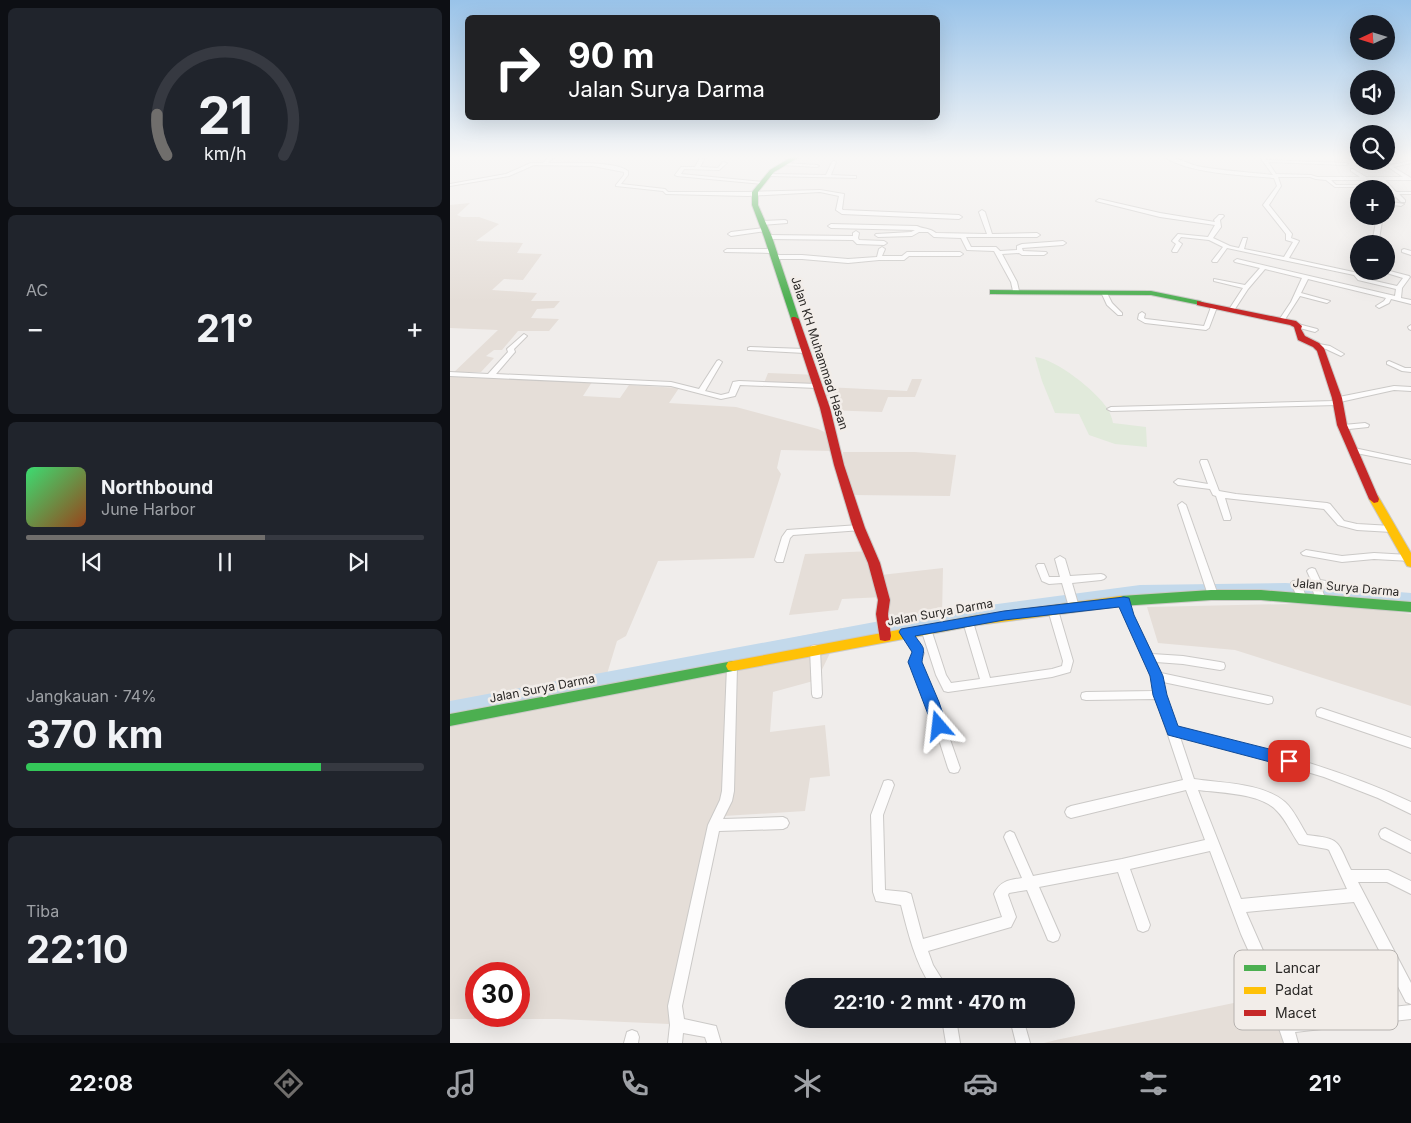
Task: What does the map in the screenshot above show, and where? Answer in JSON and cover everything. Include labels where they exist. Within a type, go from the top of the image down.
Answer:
[{"type":"street","name":"Jalan KH Muhammad Hasan","points":[[755,205],[826,408],[839,465],[859,528],[874,563],[882,593],[882,614],[885,633]]},
{"type":"street","points":[[840,205],[839,210],[842,212],[960,218],[958,210]]},
{"type":"street","points":[[1116,205],[1217,224]]},
{"type":"street","points":[[1266,205],[1289,234],[1288,239],[1296,241],[1286,259]]},
{"type":"street","points":[[982,212],[990,236]]},
{"type":"street","points":[[878,235],[912,234],[918,229],[924,216]]},
{"type":"street","points":[[1210,239],[1218,227],[1217,220],[1221,216]]},
{"type":"street","points":[[765,230],[785,222]]},
{"type":"street","points":[[831,226],[918,229],[928,230],[934,235],[963,237],[1037,235]]},
{"type":"street","points":[[855,238],[858,226]]},
{"type":"street","points":[[731,234],[765,230],[855,238],[857,242],[883,246],[880,258]]},
{"type":"street","points":[[1175,251],[1179,244],[1175,241],[1180,235],[1210,239],[1241,250],[1356,274],[1360,279],[1399,288]]},
{"type":"street","points":[[963,237],[969,249],[997,252],[1044,253]]},
{"type":"street","points":[[1241,250],[1245,239]]},
{"type":"street","points":[[1020,252],[1019,247],[1022,246],[1029,247],[1041,244],[1063,243]]},
{"type":"street","points":[[1215,261],[1226,246]]},
{"type":"street","points":[[727,252],[848,261],[904,258],[907,254],[960,254]]},
{"type":"street","points":[[997,252],[1016,291]]},
{"type":"street","points":[[1237,261],[1411,302]]},
{"type":"street","points":[[1231,311],[1263,268]]},
{"type":"street","points":[[1395,274],[1409,278],[1399,288],[1398,298]]},
{"type":"street","points":[[1282,320],[1299,294],[1306,277]]},
{"type":"street","points":[[1216,280],[1247,287]]},
{"type":"street","points":[[993,292],[1157,294],[1231,311],[1282,320],[1315,330]]},
{"type":"street","points":[[1104,292],[1108,304],[1120,314]]},
{"type":"street","points":[[1299,294],[1327,301]]},
{"type":"street","points":[[1378,306],[1387,302],[1390,296]]},
{"type":"street","points":[[1142,314],[1141,318],[1144,320],[1204,328],[1208,327],[1214,307]]},
{"type":"street","points":[[1298,326],[1297,329],[1301,338],[1318,346],[1328,347],[1341,354]]},
{"type":"street","points":[[491,375],[512,352],[510,349],[524,336]]},
{"type":"street","points":[[1318,346],[1337,401],[1343,427],[1370,491],[1410,560]]},
{"type":"street","points":[[750,349],[805,351]]},
{"type":"street","points":[[701,391],[719,362]]},
{"type":"street","points":[[1389,363],[1404,370],[1411,370]]},
{"type":"street","points":[[450,374],[671,384],[725,397],[732,394],[736,384],[739,383],[817,386]]},
{"type":"street","points":[[1111,409],[1337,401],[1394,388],[1411,389]]},
{"type":"street","points":[[1343,427],[1365,426]]},
{"type":"street","points":[[1354,450],[1411,462]]},
{"type":"street","points":[[1204,462],[1212,487],[1220,495],[1327,506],[1341,523],[1357,527],[1392,529]]},
{"type":"street","points":[[1178,482],[1212,487]]},
{"type":"street","points":[[1220,495],[1227,518]]},
{"type":"street","points":[[1182,505],[1211,590]]},
{"type":"street","points":[[780,560],[786,537],[790,532],[859,528]]},
{"type":"street","points":[[1306,553],[1342,559],[1374,556],[1410,560]]},
{"type":"street","points":[[1060,560],[1073,604]]},
{"type":"street","points":[[1041,566],[1047,580],[1067,584],[1101,577]]},
{"type":"street","points":[[1312,571],[1317,589],[1329,584]]},
{"type":"street","name":"Jalan Surya Darma","points":[[450,720],[815,650],[885,633],[926,630],[1053,610],[1073,604],[1124,602],[1211,590],[1299,592],[1317,589],[1411,609]]},
{"type":"street","points":[[1124,602],[1128,615],[1157,676],[1160,695],[1190,784],[1257,950]]},
{"type":"street","points":[[926,630],[946,686],[952,688],[1060,672],[1066,669],[1068,661],[1053,610]]},
{"type":"street","points":[[968,622],[986,683]]},
{"type":"street","points":[[906,632],[918,650],[919,653],[915,658],[915,662],[932,702],[954,768]]},
{"type":"street","points":[[815,650],[817,694]]},
{"type":"street","points":[[1149,658],[1183,660],[1220,666]]},
{"type":"street","points":[[675,1043],[677,1025],[675,1006],[714,825],[726,801],[728,791],[732,666]]},
{"type":"street","points":[[1157,676],[1268,700]]},
{"type":"street","points":[[1086,696],[1160,695]]},
{"type":"street","points":[[1321,713],[1411,744]]},
{"type":"street","points":[[1173,731],[1257,751],[1320,770],[1411,808]]},
{"type":"street","points":[[1071,812],[1190,784],[1251,792],[1277,802],[1287,813],[1299,838],[1306,842],[1329,843],[1333,846],[1386,950]]},
{"type":"street","points":[[888,785],[877,815],[879,892],[881,896],[906,899],[915,935],[928,969],[934,978]]},
{"type":"street","points":[[714,825],[783,823]]},
{"type":"street","points":[[1385,834],[1411,847]]},
{"type":"street","points":[[1010,837],[1053,935]]},
{"type":"street","points":[[920,947],[1006,922],[1009,917],[1001,894],[1004,889],[1213,844]]},
{"type":"street","points":[[1122,865],[1144,924]]},
{"type":"street","points":[[1349,876],[1388,876],[1411,888]]},
{"type":"street","points":[[1238,906],[1357,895]]},
{"type":"street","points":[[1398,972],[1411,997]]},
{"type":"street","points":[[1398,1013],[1411,1012]]},
{"type":"street","points":[[677,1025],[711,1031],[714,1043]]},
{"type":"street","points":[[951,1028],[954,1043]]},
{"type":"street","points":[[1019,1028],[1023,1043]]},
{"type":"street","points":[[1286,1030],[1291,1043]]},
{"type":"shaded area","points":[[450,205],[468,205],[457,215],[462,217],[479,217],[499,224],[476,241],[523,243],[517,253],[542,254],[523,280],[504,279],[492,290],[537,293],[531,301],[560,301],[554,308],[537,309],[531,318],[559,319],[549,331],[518,331],[502,350],[494,350],[486,356],[494,358],[481,372],[469,372],[465,377],[592,382],[583,396],[620,398],[629,385],[679,388],[669,403],[736,407],[818,429],[831,435],[833,451],[781,450],[777,468],[781,474],[754,558],[658,561],[626,636],[617,641],[607,674],[842,628],[817,680],[773,692],[770,732],[825,725],[830,776],[810,778],[805,811],[724,816],[703,847],[669,1024],[530,1019],[530,962],[465,962],[465,1019],[450,1019],[450,376],[498,330],[450,328]]},
{"type":"shaded area","points":[[768,373],[820,375],[825,387],[907,391],[912,379],[922,379],[915,397],[888,397],[882,412],[825,410],[819,388],[764,383]]},
{"type":"shaded area","points":[[843,452],[915,452],[956,455],[950,496],[850,495],[845,479]]},
{"type":"shaded area","points":[[872,551],[881,575],[943,568],[942,616],[886,622],[883,597],[842,599],[838,610],[789,615],[805,554]]},
{"type":"shaded area","points":[[1336,603],[1411,614],[1411,706],[1235,650],[1158,643],[1147,607]]},
{"type":"shaded area","points":[[1234,1003],[1234,1030],[1282,1030],[1286,1043],[1044,1043]]},
{"type":"green space","points":[[1035,357],[1054,363],[1085,385],[1102,401],[1111,415],[1113,423],[1146,427],[1147,447],[1115,444],[1089,435],[1079,414],[1055,413]]},
{"type":"waterway","points":[[450,708],[907,622],[1140,590],[1286,588],[1411,599]]},
{"type":"traffic: fast","points":[[755,205],[768,237],[795,319]]},
{"type":"traffic: fast","points":[[993,292],[1151,293],[1200,303]]},
{"type":"traffic: fast","points":[[1121,601],[1211,595],[1261,595],[1411,607]]},
{"type":"traffic: fast","points":[[450,720],[733,666]]},
{"type":"traffic: slow","points":[[1374,499],[1411,563]]},
{"type":"traffic: slow","points":[[733,666],[978,620],[1121,601]]},
{"type":"traffic: jam","points":[[1200,303],[1293,323],[1298,326],[1297,329],[1301,338],[1316,345],[1321,350],[1337,398],[1342,425],[1374,499]]},
{"type":"traffic: jam","points":[[795,319],[825,408],[839,465],[859,528],[874,563],[884,600],[882,614],[885,636]]},
{"type":"route","points":[[939,726],[932,702],[915,662],[915,658],[919,653],[917,647],[908,638],[906,632],[1004,616],[1124,602],[1128,615],[1157,676],[1160,695],[1173,731],[1257,751],[1289,761]]}]
